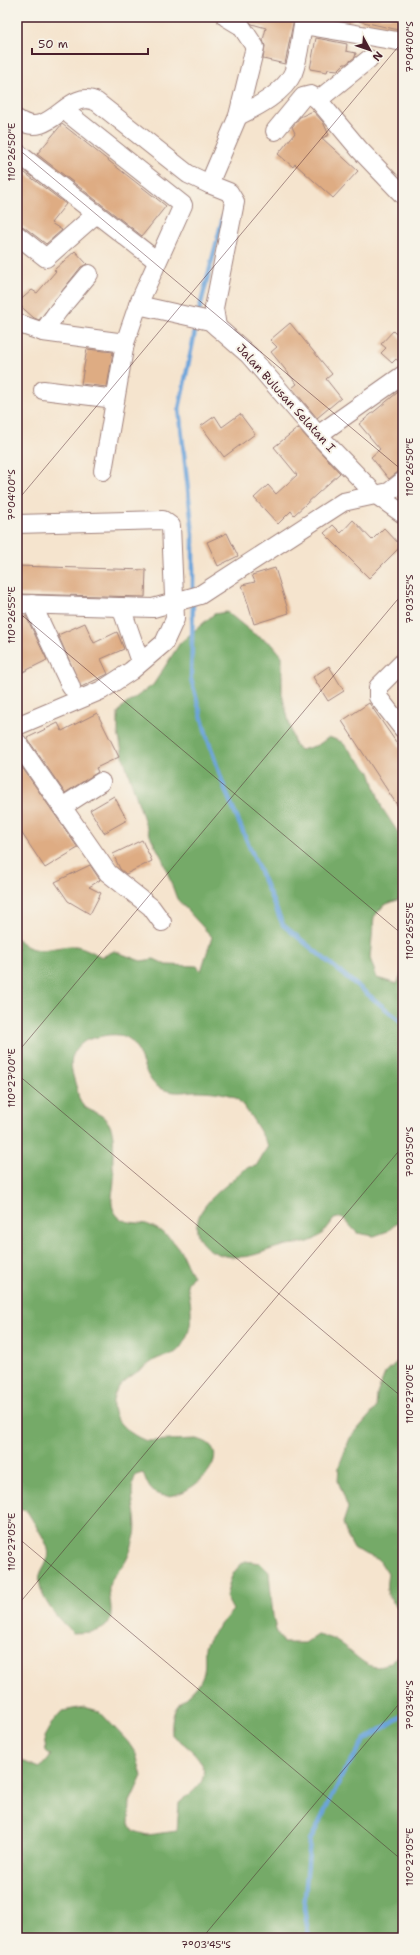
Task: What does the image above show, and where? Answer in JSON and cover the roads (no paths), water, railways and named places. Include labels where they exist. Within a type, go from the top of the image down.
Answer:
[{"type":"street","points":[[209,184],[238,116],[255,47],[241,26],[226,17]]},
{"type":"street","points":[[238,116],[279,91],[287,83],[293,72],[304,21],[403,42]]},
{"type":"street","points":[[318,100],[369,59]]},
{"type":"street","points":[[275,131],[303,97],[311,95],[318,100],[359,149],[403,195]]},
{"type":"street","points":[[17,119],[22,123],[37,126],[45,123],[80,99],[90,98],[188,174],[229,192],[235,202],[214,308],[214,324]]},
{"type":"street","points":[[70,115],[183,205],[138,305],[125,343],[103,471]]},
{"type":"street","points":[[19,154],[157,261]]},
{"type":"street","points":[[17,235],[46,258],[96,214]]},
{"type":"street","points":[[43,332],[58,311],[89,274]]},
{"type":"street","name":"Jalan Bulusan Selatan I","points":[[138,305],[185,314],[214,324],[249,355],[318,436],[375,494],[403,514]]},
{"type":"street","points":[[17,323],[43,332],[125,343]]},
{"type":"street","points":[[318,436],[403,375]]},
{"type":"street","points":[[42,390],[115,399]]},
{"type":"street","points":[[24,604],[153,608],[187,598],[343,502],[389,492],[403,481]]},
{"type":"street","points":[[17,524],[163,520],[168,522],[171,526],[187,598],[164,643],[131,671],[102,690],[17,726]]},
{"type":"street","points":[[24,604],[71,687]]},
{"type":"street","points":[[121,607],[138,656]]},
{"type":"street","points":[[403,662],[378,687],[378,697],[403,729]]},
{"type":"street","points":[[17,742],[108,874],[151,906],[162,922]]},
{"type":"street","points":[[62,806],[101,782]]},
{"type":"waterway","points":[[198,315],[223,217]]},
{"type":"waterway","points":[[193,592],[193,534],[179,409],[197,322]]},
{"type":"waterway","points":[[193,601],[191,679],[208,740],[226,792],[283,925],[403,1023]]},
{"type":"waterway","points":[[309,1938],[304,1908],[310,1841],[344,1772],[365,1740],[403,1715]]}]
